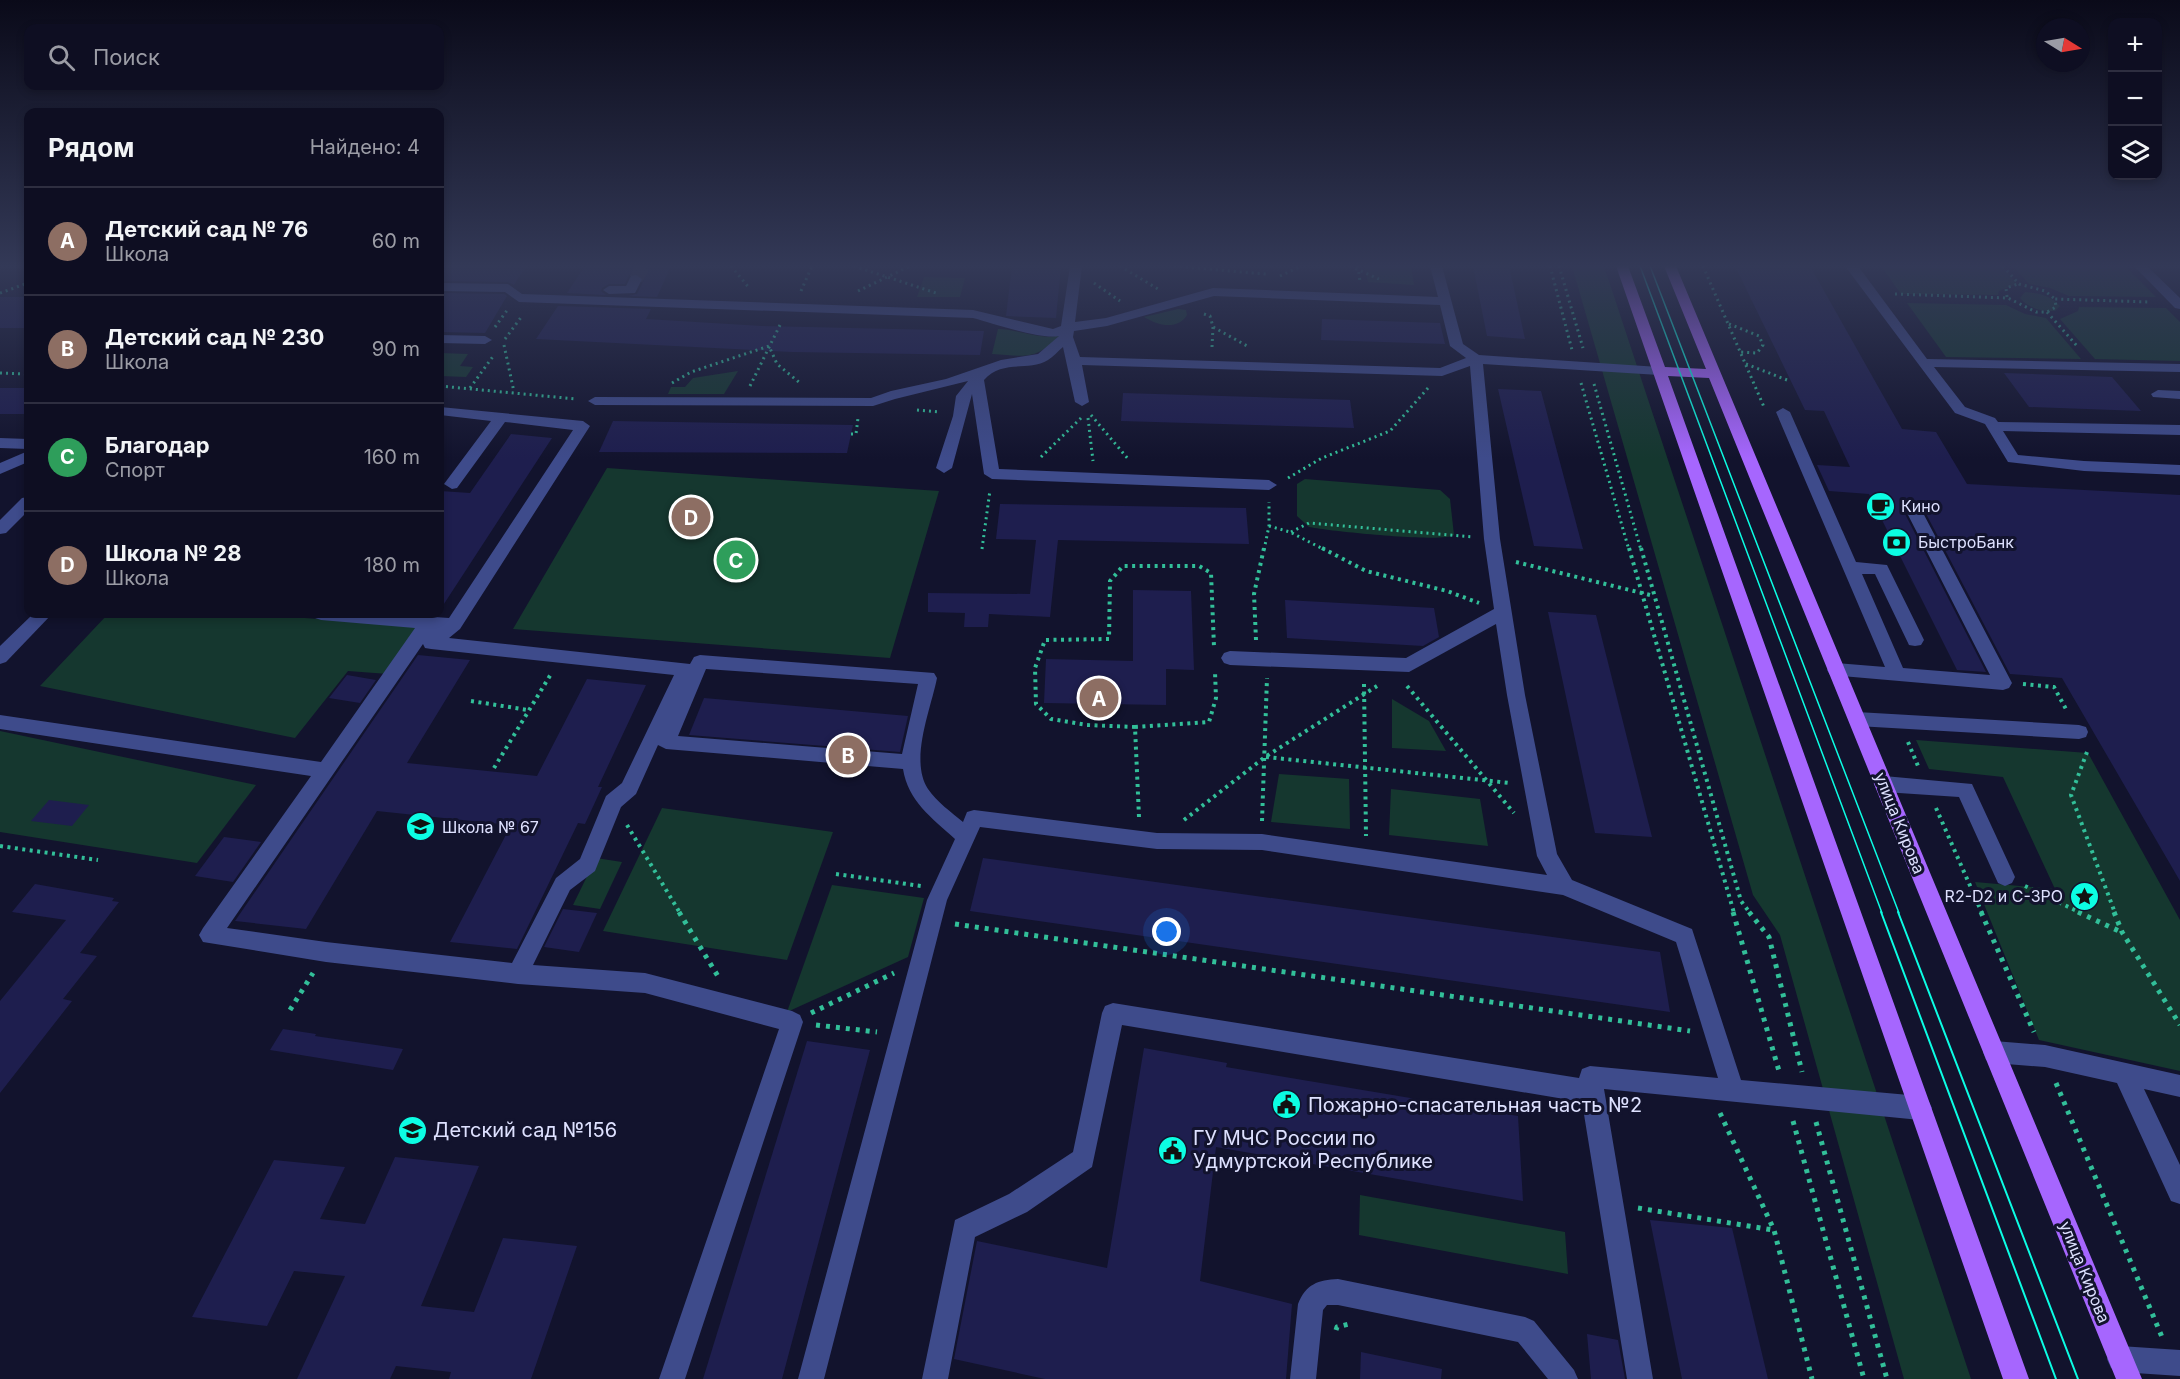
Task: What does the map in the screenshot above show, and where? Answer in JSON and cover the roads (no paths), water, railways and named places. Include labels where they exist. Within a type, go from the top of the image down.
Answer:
[{"type":"main road","points":[[1645,330],[2016,1379]]},
{"type":"main road","name":"улица Кирова","points":[[1697,330],[2124,1369]]},
{"type":"main road","points":[[1659,371],[1715,374]]},
{"type":"street","points":[[1037,330],[1054,333],[1074,330]]},
{"type":"street","points":[[1452,330],[1457,345],[1476,359],[1493,548],[1503,612],[1547,856],[1565,886]]},
{"type":"street","points":[[1898,330],[1960,410],[1990,422],[2013,459],[2084,466],[2180,470]]},
{"type":"street","points":[[1068,332],[1085,407]]},
{"type":"street","points":[[596,401],[873,402],[891,395],[981,376],[1006,363],[1042,358],[1068,332]]},
{"type":"street","points":[[444,339],[485,340]]},
{"type":"street","points":[[1074,361],[1442,372],[1476,359],[1659,371]]},
{"type":"street","points":[[1923,363],[2180,368]]},
{"type":"street","points":[[944,468],[960,416],[963,396],[981,376]]},
{"type":"street","points":[[981,376],[992,474],[1269,485]]},
{"type":"street","points":[[2158,394],[2180,395]]},
{"type":"street","points":[[444,411],[583,426],[454,625],[431,643],[685,669],[629,788],[613,802],[588,865],[563,884],[518,974]]},
{"type":"street","points":[[1783,412],[1897,674]]},
{"type":"street","points":[[452,484],[501,417]]},
{"type":"street","points":[[1993,426],[2180,430]]},
{"type":"street","points":[[0,443],[24,444]]},
{"type":"street","points":[[0,469],[24,458]]},
{"type":"street","points":[[0,529],[24,506]]},
{"type":"street","points":[[1836,670],[2003,683],[1914,511]]},
{"type":"street","points":[[1850,567],[1881,569],[1915,640]]},
{"type":"street","points":[[1219,658],[1364,664],[1393,669],[1409,665],[1503,612]]},
{"type":"street","points":[[0,657],[39,618]]},
{"type":"street","points":[[369,618],[454,625]]},
{"type":"street","points":[[428,623],[210,935],[326,952],[518,974],[645,983],[792,1022],[672,1379]]},
{"type":"street","points":[[911,762],[666,742],[700,662],[928,678],[911,762],[913,776],[920,793],[966,837]]},
{"type":"street","points":[[1857,719],[2079,732]]},
{"type":"street","points":[[0,722],[326,770]]},
{"type":"street","points":[[1884,784],[1965,790],[2006,877]]},
{"type":"street","points":[[811,1379],[932,921],[942,889],[974,818],[1149,840],[1262,842],[1565,886],[1685,936],[1733,1090]]},
{"type":"street","points":[[935,1379],[964,1229],[1018,1203],[1084,1159],[1113,1013],[1592,1092]]},
{"type":"street","points":[[1994,1052],[2045,1056],[2180,1086]]},
{"type":"street","points":[[2124,1073],[2180,1192]]},
{"type":"street","points":[[1640,1379],[1590,1077],[1920,1108]]},
{"type":"street","points":[[1303,1379],[1311,1304],[1321,1293],[1338,1292],[1525,1330],[1565,1379]]},
{"type":"street","points":[[2124,1369],[2176,1362]]},
{"type":"tram line","points":[[1664,330],[1882,913]]},
{"type":"tram line","points":[[1675,330],[1899,913]]},
{"type":"tram line","points":[[1881,912],[2056,1379]]},
{"type":"tram line","points":[[1898,912],[2078,1379]]},
{"type":"place","name":"Кино","points":[[1880,506]]},
{"type":"place","name":"Школа № 28","points":[[691,517]]},
{"type":"place","name":"БыстроБанк","points":[[1897,542]]},
{"type":"place","name":"Благодар","points":[[736,560]]},
{"type":"place","name":"Детский сад № 76","points":[[1099,698]]},
{"type":"place","name":"Детский сад № 230","points":[[848,755]]},
{"type":"place","name":"Школа № 67","points":[[421,827]]},
{"type":"place","name":"R2-D2 и C-3PO","points":[[2084,896]]},
{"type":"place","name":"Пожарно-спасательная часть №2","points":[[1287,1105]]},
{"type":"place","name":"Детский сад №156","points":[[412,1130]]},
{"type":"place","name":"ГУ МЧС России по Удмуртской Республике","points":[[1172,1150]]}]
